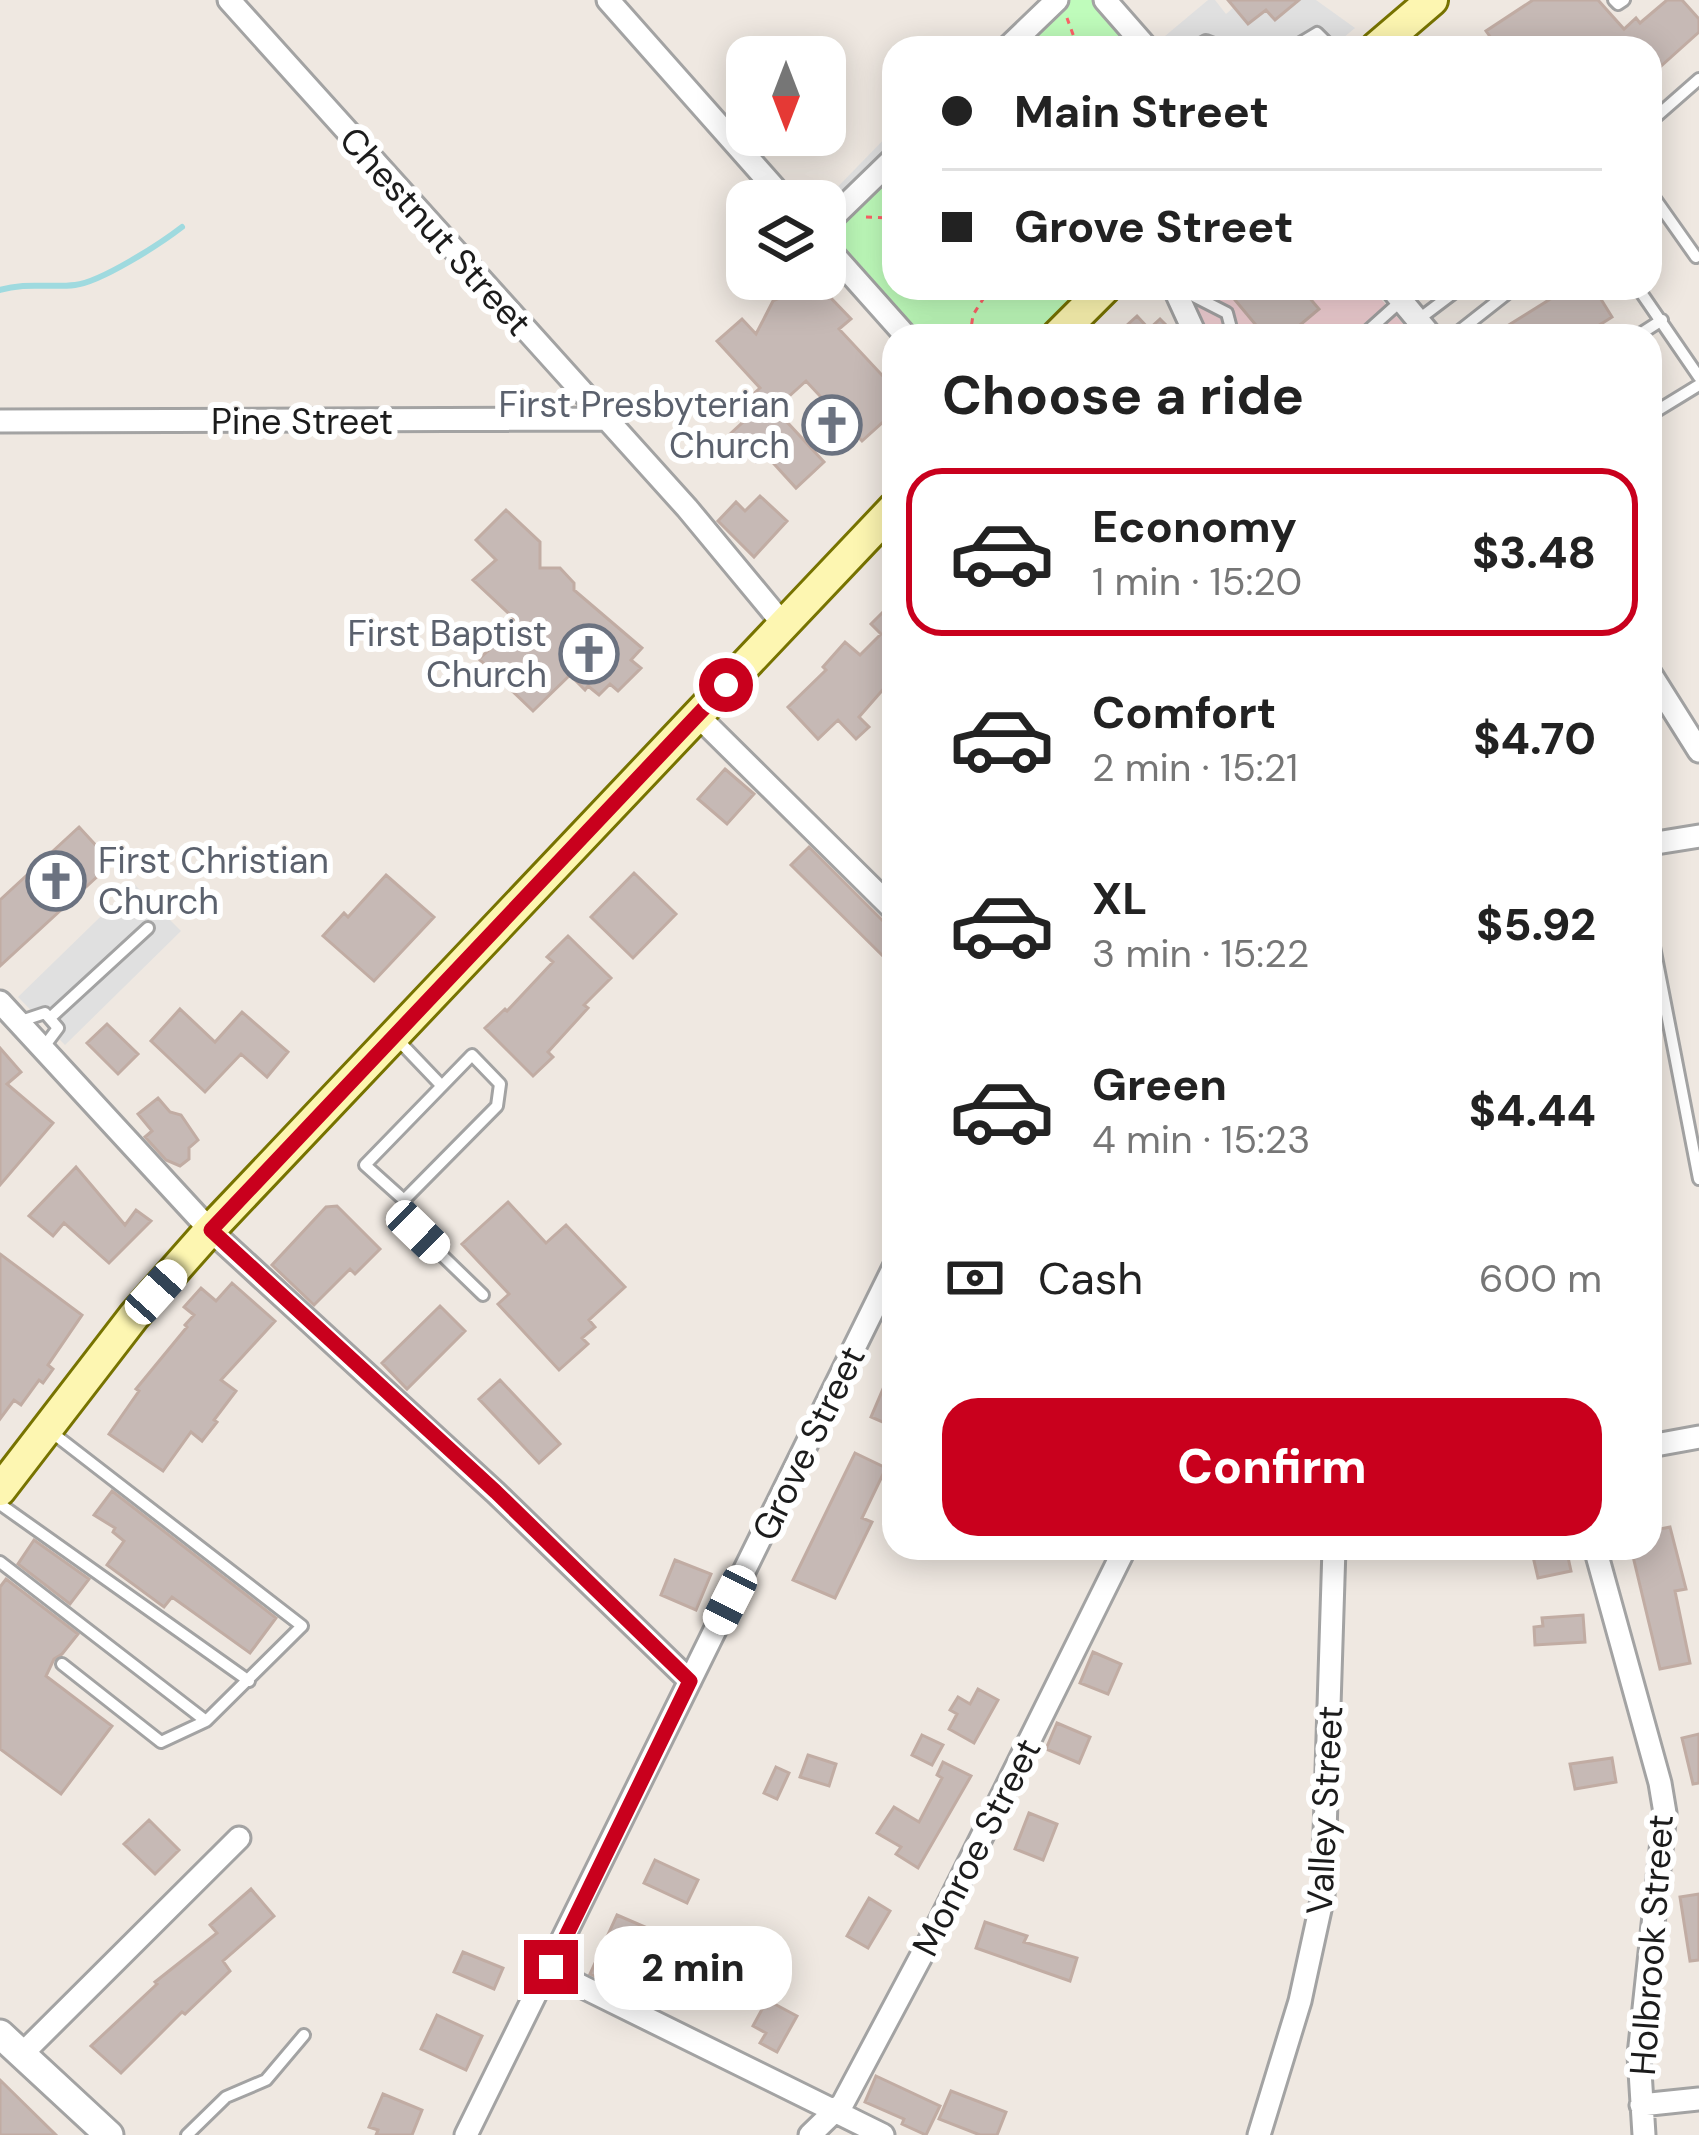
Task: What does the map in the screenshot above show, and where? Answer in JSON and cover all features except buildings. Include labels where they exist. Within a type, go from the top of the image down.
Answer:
[{"type":"main road","points":[[1390,36],[1432,0]]},
{"type":"main road","points":[[1069,324],[1093,300]]},
{"type":"main road","points":[[0,1490],[134,1316],[211,1230],[882,521]]},
{"type":"street","name":"Chestnut Street","points":[[229,0],[687,508],[784,625]]},
{"type":"street","points":[[608,0],[767,180]]},
{"type":"street","points":[[1105,0],[1137,36]]},
{"type":"street","points":[[1020,36],[1056,1]]},
{"type":"street","points":[[846,205],[882,170]]},
{"type":"street","points":[[846,269],[895,324]]},
{"type":"street","points":[[1401,300],[1422,324]]},
{"type":"street","name":"Pine Street","points":[[0,421],[603,419]]},
{"type":"street","points":[[1662,692],[1699,751]]},
{"type":"street","points":[[698,715],[882,898]]},
{"type":"street","points":[[1662,842],[1699,836]]},
{"type":"street","points":[[0,1002],[211,1230],[530,1525],[690,1681]]},
{"type":"street","name":"Grove Street","points":[[466,2135],[882,1291]]},
{"type":"street","points":[[1662,1444],[1699,1437]]},
{"type":"street","name":"Monroe Street","points":[[810,2135],[836,2111],[941,1919],[1119,1560]]},
{"type":"street","name":"Valley Street","points":[[1259,2135],[1300,2001],[1323,1896],[1334,1560]]},
{"type":"street","name":"Holbrook Street","points":[[1598,1560],[1660,1783],[1664,1813],[1639,2055],[1644,2135]]},
{"type":"street","points":[[24,2052],[239,1838]]},
{"type":"street","points":[[551,1967],[883,2135]]},
{"type":"street","points":[[0,2034],[110,2135]]},
{"type":"street","points":[[1641,2105],[1699,2099]]},
{"type":"lane","points":[[1615,0],[1618,4],[1624,0]]},
{"type":"lane","points":[[1662,111],[1699,79]]},
{"type":"lane","points":[[1662,209],[1696,257]]},
{"type":"lane","points":[[1200,300],[1227,314],[1229,324]]},
{"type":"lane","points":[[1372,324],[1391,300]]},
{"type":"lane","points":[[1428,324],[1449,300]]},
{"type":"lane","points":[[1468,324],[1499,300]]},
{"type":"lane","points":[[1647,300],[1699,381],[1662,407]]},
{"type":"lane","points":[[1656,324],[1662,320]]},
{"type":"lane","points":[[50,1018],[148,928]]},
{"type":"lane","points":[[1662,988],[1699,1179]]},
{"type":"lane","points":[[19,1022],[45,1013],[50,1018],[58,1028],[43,1048]]},
{"type":"lane","points":[[396,1038],[440,1084]]},
{"type":"lane","points":[[404,1200],[497,1106],[500,1084],[472,1055],[365,1165],[404,1200],[418,1232],[483,1295]]},
{"type":"lane","points":[[47,1429],[302,1626],[206,1721],[161,1742],[62,1664]]},
{"type":"lane","points":[[0,1504],[249,1681]]},
{"type":"lane","points":[[0,1562],[206,1721]]},
{"type":"lane","points":[[187,2135],[226,2097],[266,2080],[304,2035]]},
{"type":"path","points":[[1056,1],[1075,36]]},
{"type":"shaded area","points":[[1208,0],[1215,0],[1226,14],[1234,7],[1248,24],[1266,10],[1316,0],[1355,28],[1345,36],[1165,36]]},
{"type":"shaded area","points":[[882,141],[882,165],[846,200],[844,180]]},
{"type":"shaded area","points":[[1193,300],[1382,300],[1403,324],[1203,324]]},
{"type":"shaded area","points":[[134,884],[181,931],[65,1045],[18,997]]},
{"type":"green space","points":[[1047,0],[1105,0],[1136,36],[1010,36]]},
{"type":"green space","points":[[882,162],[882,300],[1093,300],[1069,324],[895,324],[846,269],[846,197]]},
{"type":"waterway","points":[[0,290],[86,282],[130,261],[182,227]]},
{"type":"place","name":"First Presbyterian Church","points":[[832,425]]},
{"type":"place","name":"First Baptist Church","points":[[589,654]]},
{"type":"place","name":"First Christian Church","points":[[56,881]]},
{"type":"route","points":[[551,1967],[690,1681],[496,1492],[211,1230],[726,685]]}]
